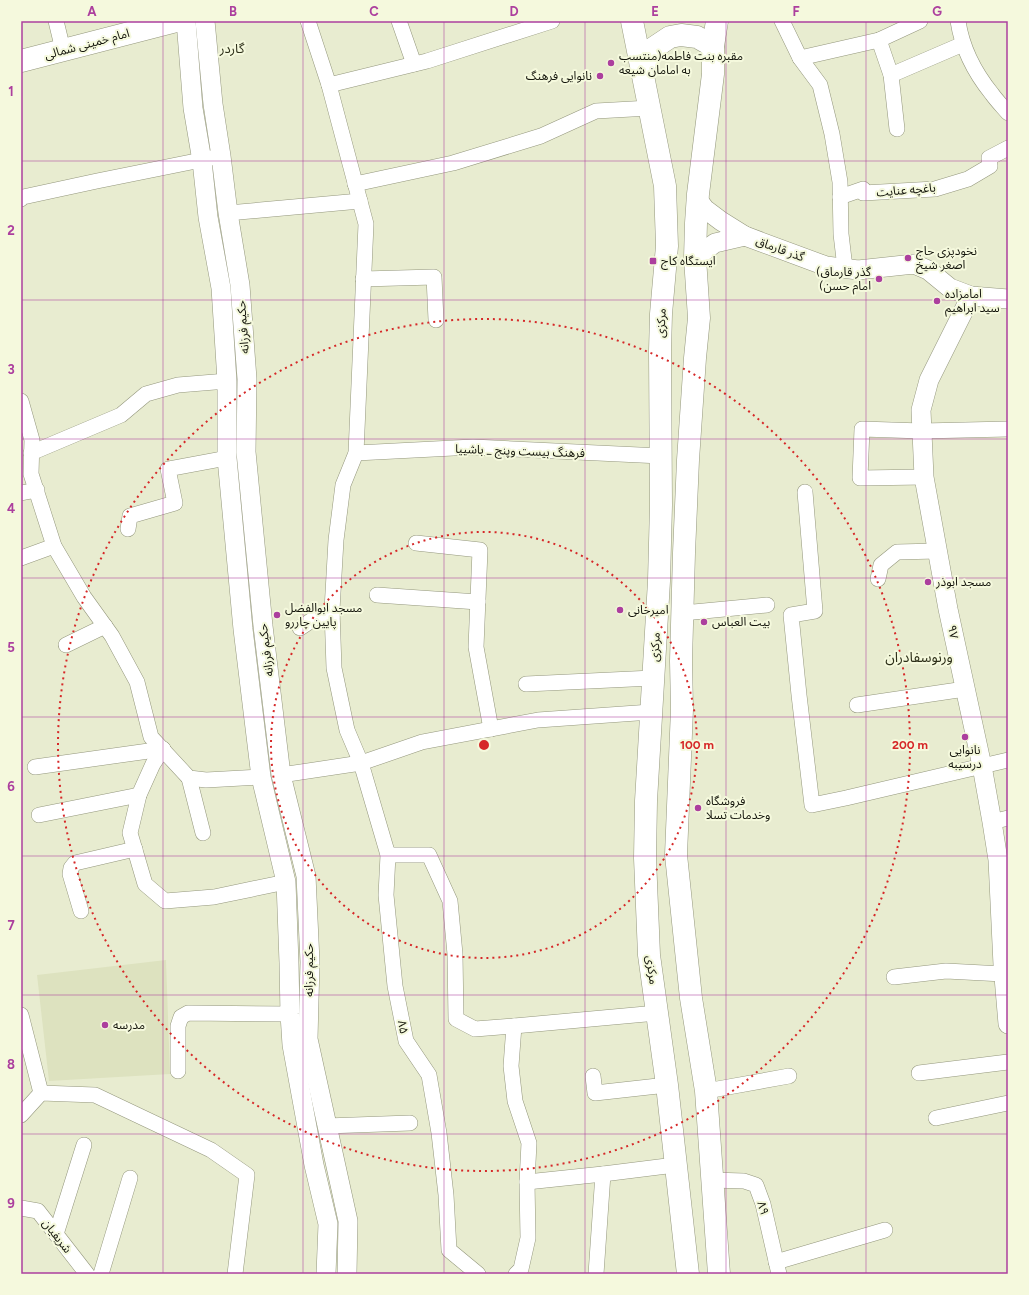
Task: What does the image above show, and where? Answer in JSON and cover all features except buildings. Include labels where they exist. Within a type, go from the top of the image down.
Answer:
[{"type":"main road","name":"امام خمینی شمالی","points":[[21,61],[176,21]]},
{"type":"main road","name":"مرکزی","points":[[632,21],[665,186],[667,246],[661,314],[660,351],[661,505],[659,581],[646,801],[645,858],[649,955],[667,1085],[688,1274]]},
{"type":"main road","points":[[717,21],[713,46],[713,74],[698,200],[695,258],[699,318],[688,460],[681,661],[682,709],[676,855],[690,998],[706,1091],[719,1274]]},
{"type":"main road","points":[[642,70],[652,49],[670,37],[681,35],[697,37],[713,46]]},
{"type":"main road","points":[[660,351],[664,356],[673,361],[686,362],[695,358]]},
{"type":"street","points":[[56,21],[63,50]]},
{"type":"street","name":"حکیم فرزانه","points":[[186,21],[193,108],[202,161],[208,217],[220,288],[227,381],[226,458],[243,629],[261,777],[286,882],[292,1045],[314,1165],[328,1224],[326,1274]]},
{"type":"street","name":"حکیم فرزانه","points":[[205,21],[213,104],[228,213],[240,285],[247,379],[246,452],[263,626],[281,775],[306,876],[310,962],[308,1039],[348,1222],[347,1274]]},
{"type":"street","name":"۸۵","points":[[308,21],[330,85],[366,224],[356,453],[344,485],[336,540],[332,616],[334,668],[347,730],[361,763],[388,855],[386,895],[395,986],[406,1041],[429,1075],[446,1195],[449,1250],[478,1274]]},
{"type":"street","points":[[399,21],[414,64]]},
{"type":"street","points":[[330,85],[414,64],[477,46],[552,21]]},
{"type":"street","points":[[782,21],[800,58],[820,85],[832,134],[840,182],[841,234],[846,268]]},
{"type":"street","points":[[800,58],[880,40],[920,21]]},
{"type":"street","points":[[958,21],[963,44],[976,73],[1008,113]]},
{"type":"street","points":[[880,40],[891,74],[898,129]]},
{"type":"street","points":[[891,74],[963,44]]},
{"type":"street","points":[[355,184],[453,163],[541,136],[596,111],[650,108]]},
{"type":"street","name":"باغچه عنایت","points":[[840,197],[863,189],[863,193],[935,189],[968,179],[990,166],[989,158],[1008,148]]},
{"type":"street","points":[[21,199],[23,197],[97,181],[221,156]]},
{"type":"street","points":[[698,200],[705,209],[745,236]]},
{"type":"street","points":[[228,213],[360,201]]},
{"type":"street","name":"گذر قارماق","points":[[695,258],[715,243],[745,236],[826,266],[858,270],[914,264],[928,270],[950,288],[971,296],[1008,299]]},
{"type":"street","points":[[364,278],[434,277],[436,320]]},
{"type":"street","name":"۹۷","points":[[971,296],[929,380],[921,410],[924,477],[965,689],[982,766],[1000,820],[998,860],[1003,974],[1008,1024]]},
{"type":"street","points":[[31,453],[121,415],[146,394],[178,385],[227,381]]},
{"type":"street","points":[[21,401],[32,440],[31,474],[54,546],[84,598],[112,636],[137,682],[151,736],[189,778],[203,833]]},
{"type":"street","points":[[924,477],[860,478],[862,429],[922,431],[1008,429]]},
{"type":"street","name":"فرهنگ بیست وپنج _ باشییا","points":[[356,453],[473,447],[661,456]]},
{"type":"street","points":[[128,529],[130,516],[175,503],[168,468],[226,458]]},
{"type":"street","points":[[21,493],[37,490]]},
{"type":"street","points":[[805,492],[815,611],[791,615],[812,805],[1008,760]]},
{"type":"street","points":[[416,543],[480,550],[476,647],[491,729]]},
{"type":"street","points":[[21,558],[54,546]]},
{"type":"street","points":[[878,579],[881,565],[897,552],[938,551]]},
{"type":"street","points":[[377,595],[478,602]]},
{"type":"street","points":[[683,613],[767,605]]},
{"type":"street","points":[[300,628],[315,618],[332,616]]},
{"type":"street","points":[[66,646],[105,626]]},
{"type":"street","points":[[526,684],[653,678]]},
{"type":"street","points":[[857,705],[965,689]]},
{"type":"street","points":[[189,778],[206,780],[281,775],[361,763],[422,742],[538,720],[651,712]]},
{"type":"street","points":[[35,767],[163,750]]},
{"type":"street","points":[[163,750],[152,764],[139,795],[130,833],[145,884],[165,901],[214,897],[286,882]]},
{"type":"street","points":[[39,815],[139,795]]},
{"type":"street","points":[[81,911],[70,874],[71,868],[75,863],[135,849]]},
{"type":"street","points":[[388,855],[429,855],[450,901],[455,954],[456,1019],[475,1029],[657,1013]]},
{"type":"street","points":[[289,963],[310,962]]},
{"type":"street","points":[[894,977],[946,971],[1003,974]]},
{"type":"street","points":[[178,1071],[178,1026],[181,1017],[188,1013],[290,1014]]},
{"type":"street","points":[[21,1015],[41,1093]]},
{"type":"street","points":[[514,1026],[511,1066],[515,1101],[529,1143],[527,1182],[528,1238],[521,1269],[516,1274]]},
{"type":"street","points":[[919,1073],[1008,1062]]},
{"type":"street","points":[[593,1076],[595,1094],[667,1085]]},
{"type":"street","points":[[706,1091],[789,1076]]},
{"type":"street","points":[[21,1115],[41,1093],[95,1095],[212,1150],[247,1175],[236,1274]]},
{"type":"street","points":[[936,1118],[1008,1103]]},
{"type":"street","points":[[326,1126],[410,1123]]},
{"type":"street","points":[[56,1234],[84,1144]]},
{"type":"street","points":[[527,1182],[675,1165]]},
{"type":"street","points":[[596,1274],[603,1174]]},
{"type":"street","points":[[101,1274],[130,1178]]},
{"type":"street","name":"۸۹","points":[[712,1180],[744,1181],[756,1185],[763,1204],[778,1268]]},
{"type":"street","name":"شریفیان","points":[[21,1208],[38,1211],[87,1274]]},
{"type":"street","points":[[778,1268],[885,1230]]},
{"type":"shaded area","name":"مدرسه","points":[[166,960],[170,1074],[49,1081],[37,975]]},
{"type":"place","name":"مقبره بنت فاطمه(منتسب به امامان شیعه","points":[[611,63]]},
{"type":"place","name":"نانوایی فرهنگ","points":[[600,76]]},
{"type":"place","name":"نخودپزی حاج اصغر شیخ","points":[[908,258]]},
{"type":"place","name":"ایستگاه کاج","points":[[653,261]]},
{"type":"place","name":"(گذر قارماق (امام حسن","points":[[879,279]]},
{"type":"place","name":"امامزاده سید ابراهیم","points":[[937,301]]},
{"type":"place","name":"مسجد ابوذر","points":[[928,582]]},
{"type":"place","name":"امیرخانی","points":[[620,610]]},
{"type":"place","name":"مسجد ابوالفضل پایین چاررو","points":[[277,615]]},
{"type":"place","name":"بیت العباس","points":[[704,622]]},
{"type":"place","name":"نانوایی درسیبه","points":[[965,737]]},
{"type":"place","name":"فروشگاه وخدمات تسلا","points":[[698,808]]},
{"type":"place","name":"مدرسه","points":[[105,1025]]},
{"type":"district","name":"گاردر","points":[[232,48]]},
{"type":"district","name":"ورنوسفادران","points":[[919,657]]}]
